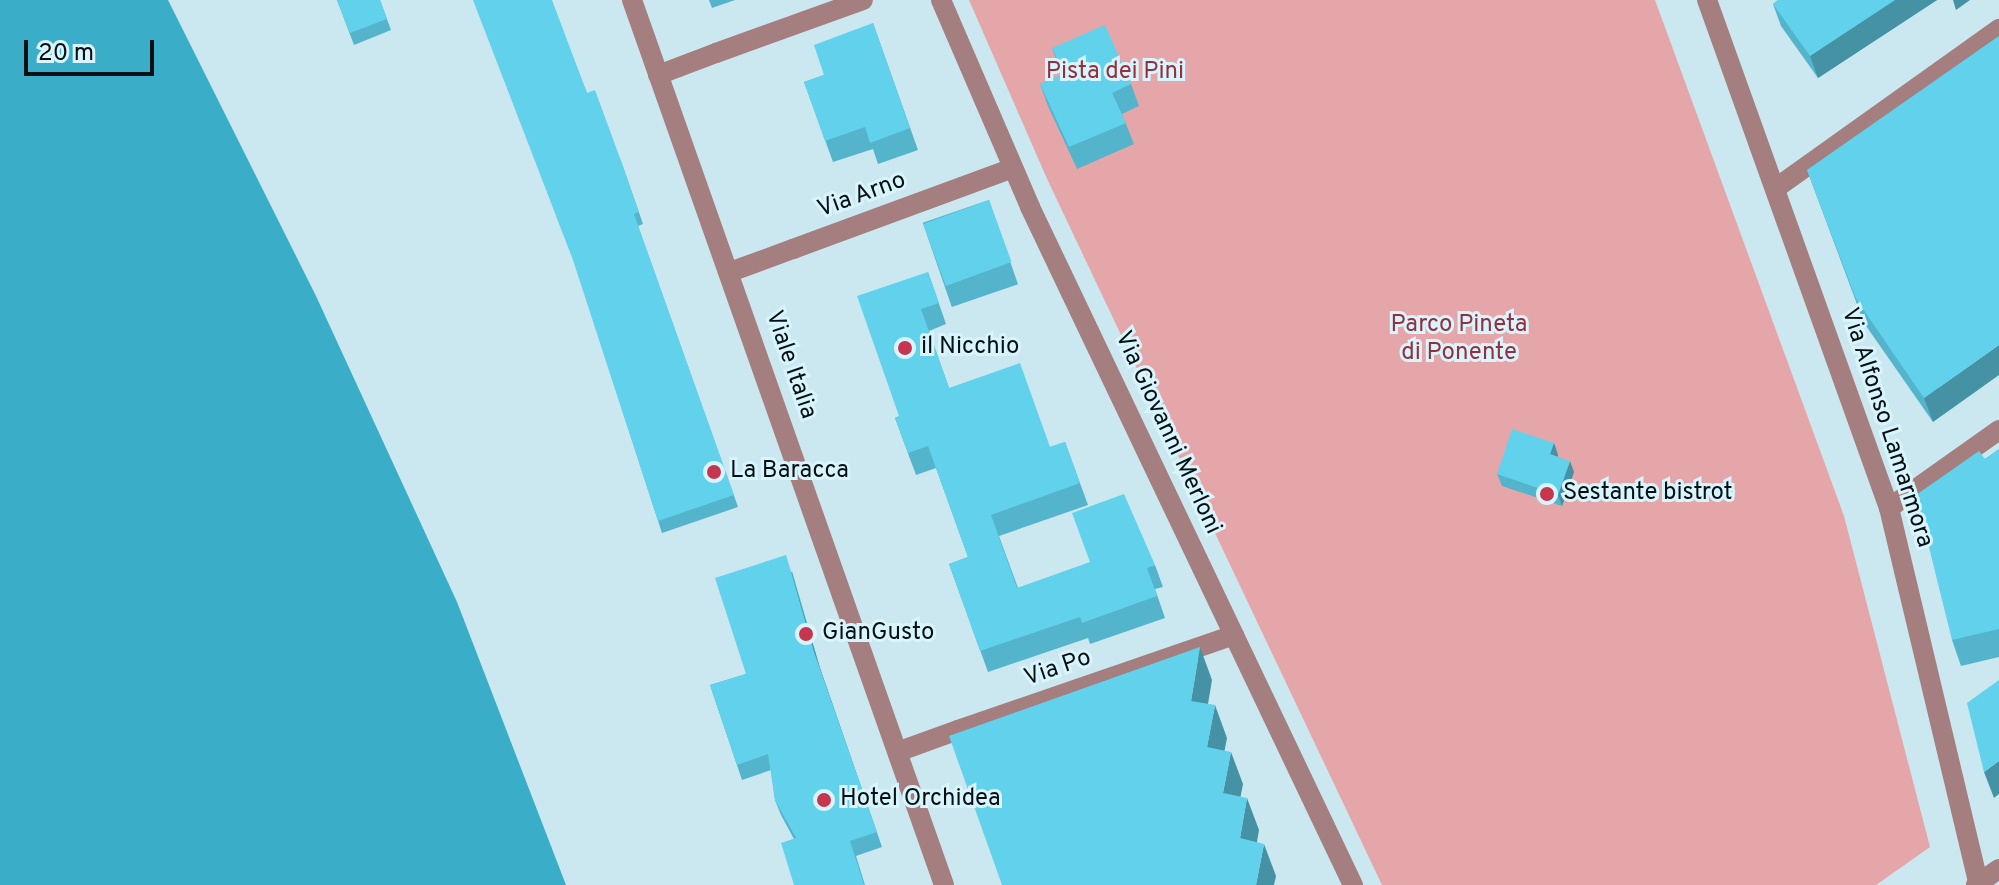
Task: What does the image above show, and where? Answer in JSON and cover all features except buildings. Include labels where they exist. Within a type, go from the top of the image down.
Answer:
[{"type":"street","name":"Viale Italia","points":[[632,0],[900,751],[944,885]]},
{"type":"street","points":[[658,75],[863,0]]},
{"type":"street","name":"Via Giovanni Merloni","points":[[941,0],[1013,168],[1353,885]]},
{"type":"street","name":"Via Alfonso Lamarmora","points":[[1707,0],[1889,508],[1977,884]]},
{"type":"street","points":[[1776,188],[1999,29]]},
{"type":"street","name":"Via Arno","points":[[730,272],[1013,168]]},
{"type":"street","points":[[1889,508],[1999,430]]},
{"type":"street","name":"Via Po","points":[[900,751],[1234,635]]},
{"type":"street","points":[[1977,884],[1999,869]]},
{"type":"green space","name":"Parco Pineta di Ponente","points":[[969,0],[1655,0],[1844,516],[1930,847],[1876,885],[1382,885],[1048,181]]},
{"type":"water","points":[[0,0],[168,0],[316,296],[457,602],[566,885],[0,885]]},
{"type":"place","name":"il Nicchio","points":[[905,348]]},
{"type":"place","name":"La Baracca","points":[[714,472]]},
{"type":"place","name":"Sestante bistrot","points":[[1547,494]]},
{"type":"place","name":"GianGusto","points":[[806,634]]},
{"type":"place","name":"Hotel Orchidea","points":[[824,800]]},
{"type":"park label","name":"Pista dei Pini","points":[[1115,73]]}]
